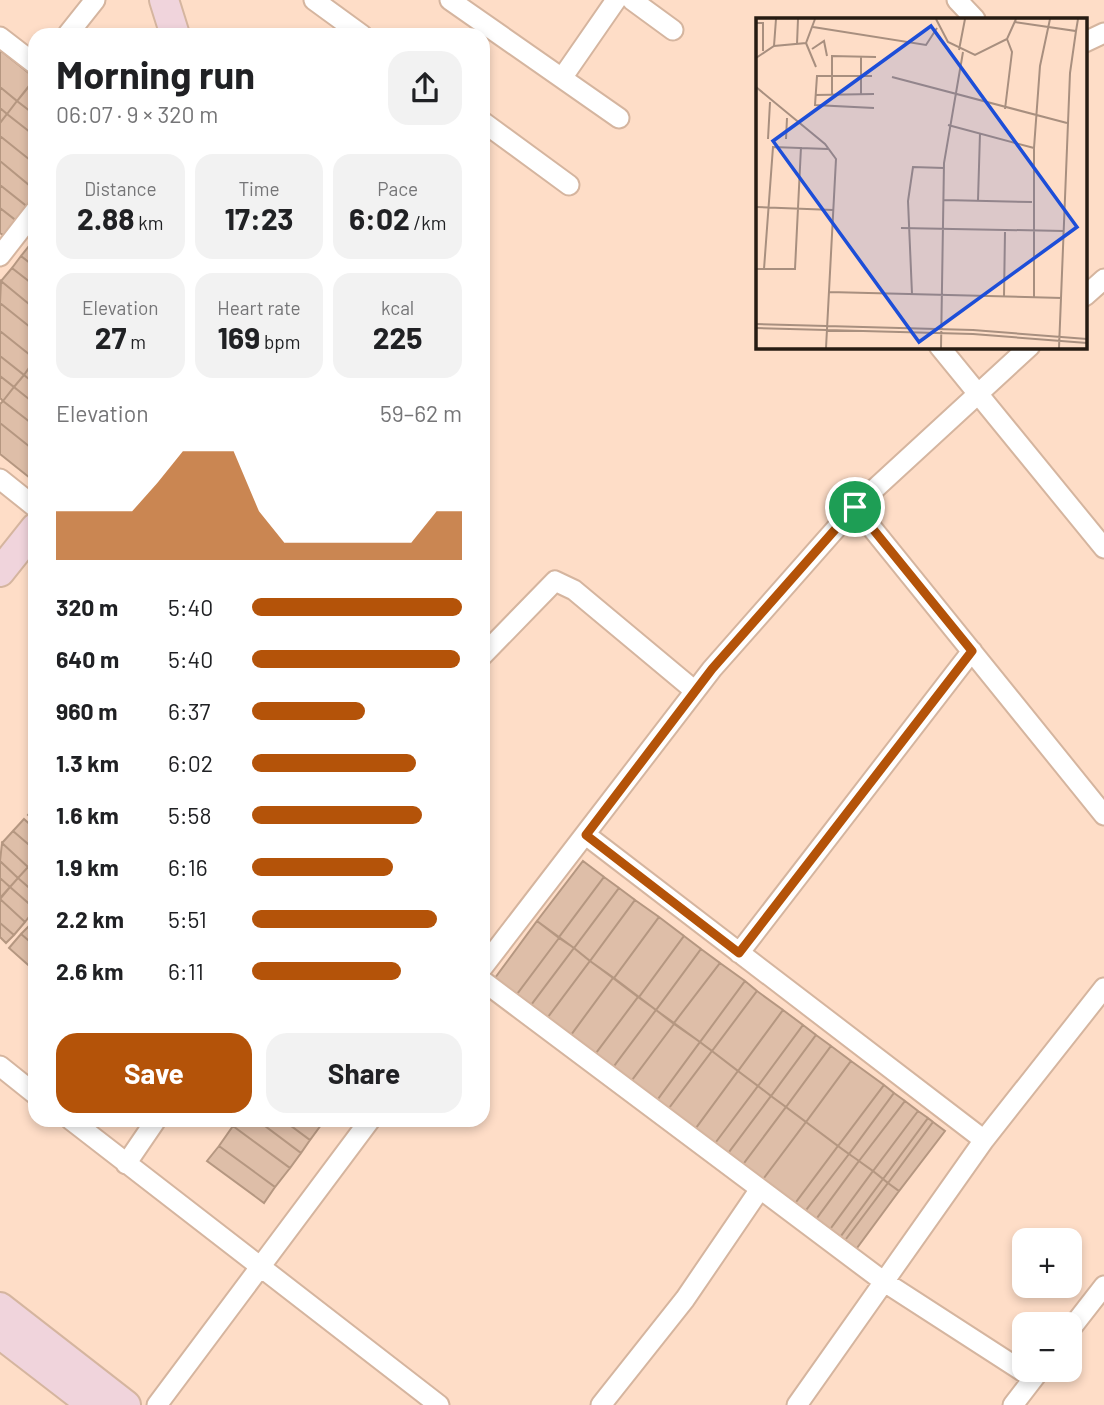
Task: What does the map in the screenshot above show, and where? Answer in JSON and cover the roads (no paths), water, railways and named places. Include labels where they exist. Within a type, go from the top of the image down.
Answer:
[{"type":"street","points":[[73,28],[95,0]]},
{"type":"street","points":[[164,0],[173,28]]},
{"type":"street","points":[[314,0],[352,28]]},
{"type":"street","points":[[450,0],[618,118]]},
{"type":"street","points":[[562,78],[615,0]]},
{"type":"street","points":[[632,0],[673,30]]},
{"type":"street","points":[[957,0],[974,18]]},
{"type":"street","points":[[1086,42],[1104,33]]},
{"type":"street","points":[[0,37],[28,59]]},
{"type":"street","points":[[490,127],[569,185]]},
{"type":"street","points":[[0,256],[28,220]]},
{"type":"street","points":[[1086,295],[1104,279]]},
{"type":"street","points":[[940,348],[976,396],[1104,548]]},
{"type":"street","points":[[490,958],[695,691],[855,507],[1028,348]]},
{"type":"street","points":[[0,479],[28,501]]},
{"type":"street","points":[[855,507],[1104,814]]},
{"type":"street","points":[[0,572],[28,537]]},
{"type":"street","points":[[490,648],[555,582],[574,590],[695,691]]},
{"type":"street","points":[[739,953],[972,651]]},
{"type":"street","points":[[586,835],[984,1140]]},
{"type":"street","points":[[490,986],[883,1281],[1012,1359]]},
{"type":"street","points":[[797,1405],[984,1140],[1104,988]]},
{"type":"street","points":[[0,1066],[28,1088]]},
{"type":"street","points":[[80,1127],[439,1405]]},
{"type":"street","points":[[126,1164],[151,1127]]},
{"type":"street","points":[[157,1405],[365,1127]]},
{"type":"street","points":[[601,1405],[685,1298],[760,1189]]},
{"type":"street","points":[[1082,1314],[1104,1286]]},
{"type":"street","points":[[0,1307],[126,1405]]},
{"type":"street","points":[[0,1334],[92,1405]]},
{"type":"street","points":[[1013,1405],[1031,1382]]}]
